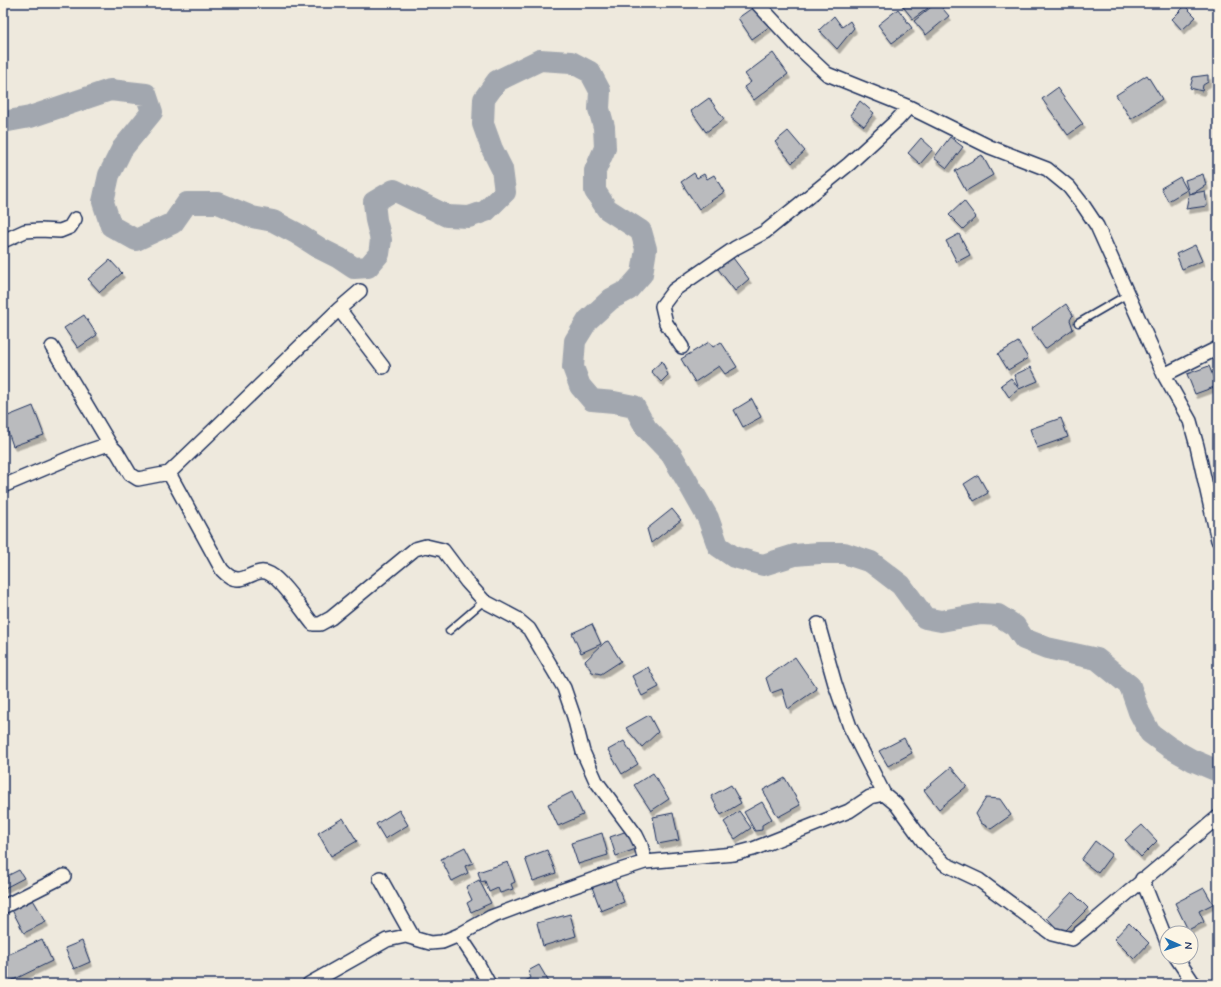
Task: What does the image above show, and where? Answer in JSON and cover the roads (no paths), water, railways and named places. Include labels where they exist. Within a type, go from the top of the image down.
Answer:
[{"type":"street","points":[[757,3],[797,46],[827,74],[908,107],[990,147],[1047,169],[1069,187],[1097,226],[1164,375],[1190,421],[1218,540]]},
{"type":"street","points":[[682,347],[666,323],[662,306],[674,290],[735,248],[765,232],[850,164],[897,120],[908,107]]},
{"type":"street","points":[[3,241],[25,231],[60,231],[70,227],[75,219]]},
{"type":"street","points":[[52,347],[111,446],[117,452],[130,474],[138,479],[169,474],[339,308],[360,291]]},
{"type":"street","points":[[339,308],[383,366]]},
{"type":"street","points":[[1164,375],[1218,348]]},
{"type":"street","points":[[3,486],[106,444],[111,446]]},
{"type":"street","points":[[169,474],[222,570],[234,579],[263,572],[270,574],[280,582],[313,624],[320,624],[331,618],[415,550],[426,546],[443,550],[467,582],[484,601],[516,618],[529,629],[541,646],[564,688],[574,717],[583,752],[596,781],[636,835],[641,845],[645,862]]},
{"type":"street","points":[[818,624],[835,684],[850,727],[884,794],[896,804],[922,841],[946,864],[979,880],[1052,934],[1072,939],[1218,817]]},
{"type":"street","points":[[309,984],[387,940],[406,936],[430,943],[442,942],[459,935],[491,917],[645,862],[734,854],[753,849],[848,811],[870,797],[884,794]]},
{"type":"street","points":[[3,907],[64,876]]},
{"type":"street","points":[[380,878],[413,937]]},
{"type":"street","points":[[1142,879],[1160,925]]},
{"type":"street","points":[[459,935],[477,962],[489,984]]},
{"type":"street","points":[[1181,965],[1194,984]]},
{"type":"lane","points":[[1078,323],[1128,294]]},
{"type":"lane","points":[[448,631],[484,601]]},
{"type":"waterway","points":[[3,122],[30,117],[110,90],[146,94],[152,112],[122,149],[109,175],[103,202],[111,226],[136,240],[173,223],[187,203],[218,203],[252,217],[273,221],[354,268],[368,267],[379,254],[381,240],[376,220],[374,202],[394,190],[447,216],[469,217],[486,211],[505,192],[502,169],[492,149],[483,124],[484,99],[497,81],[540,60],[571,62],[590,72],[600,91],[599,109],[604,127],[605,148],[595,171],[595,191],[607,209],[641,231],[646,249],[642,274],[628,290],[611,299],[588,320],[575,341],[573,367],[580,386],[592,400],[634,406],[646,428],[671,454],[708,518],[718,546],[734,557],[763,565],[795,555],[844,553],[871,562],[901,585],[925,618],[941,621],[981,614],[998,615],[1015,626],[1024,639],[1047,648],[1097,659],[1130,686],[1139,712],[1150,733],[1169,747],[1192,760],[1218,771]]}]
